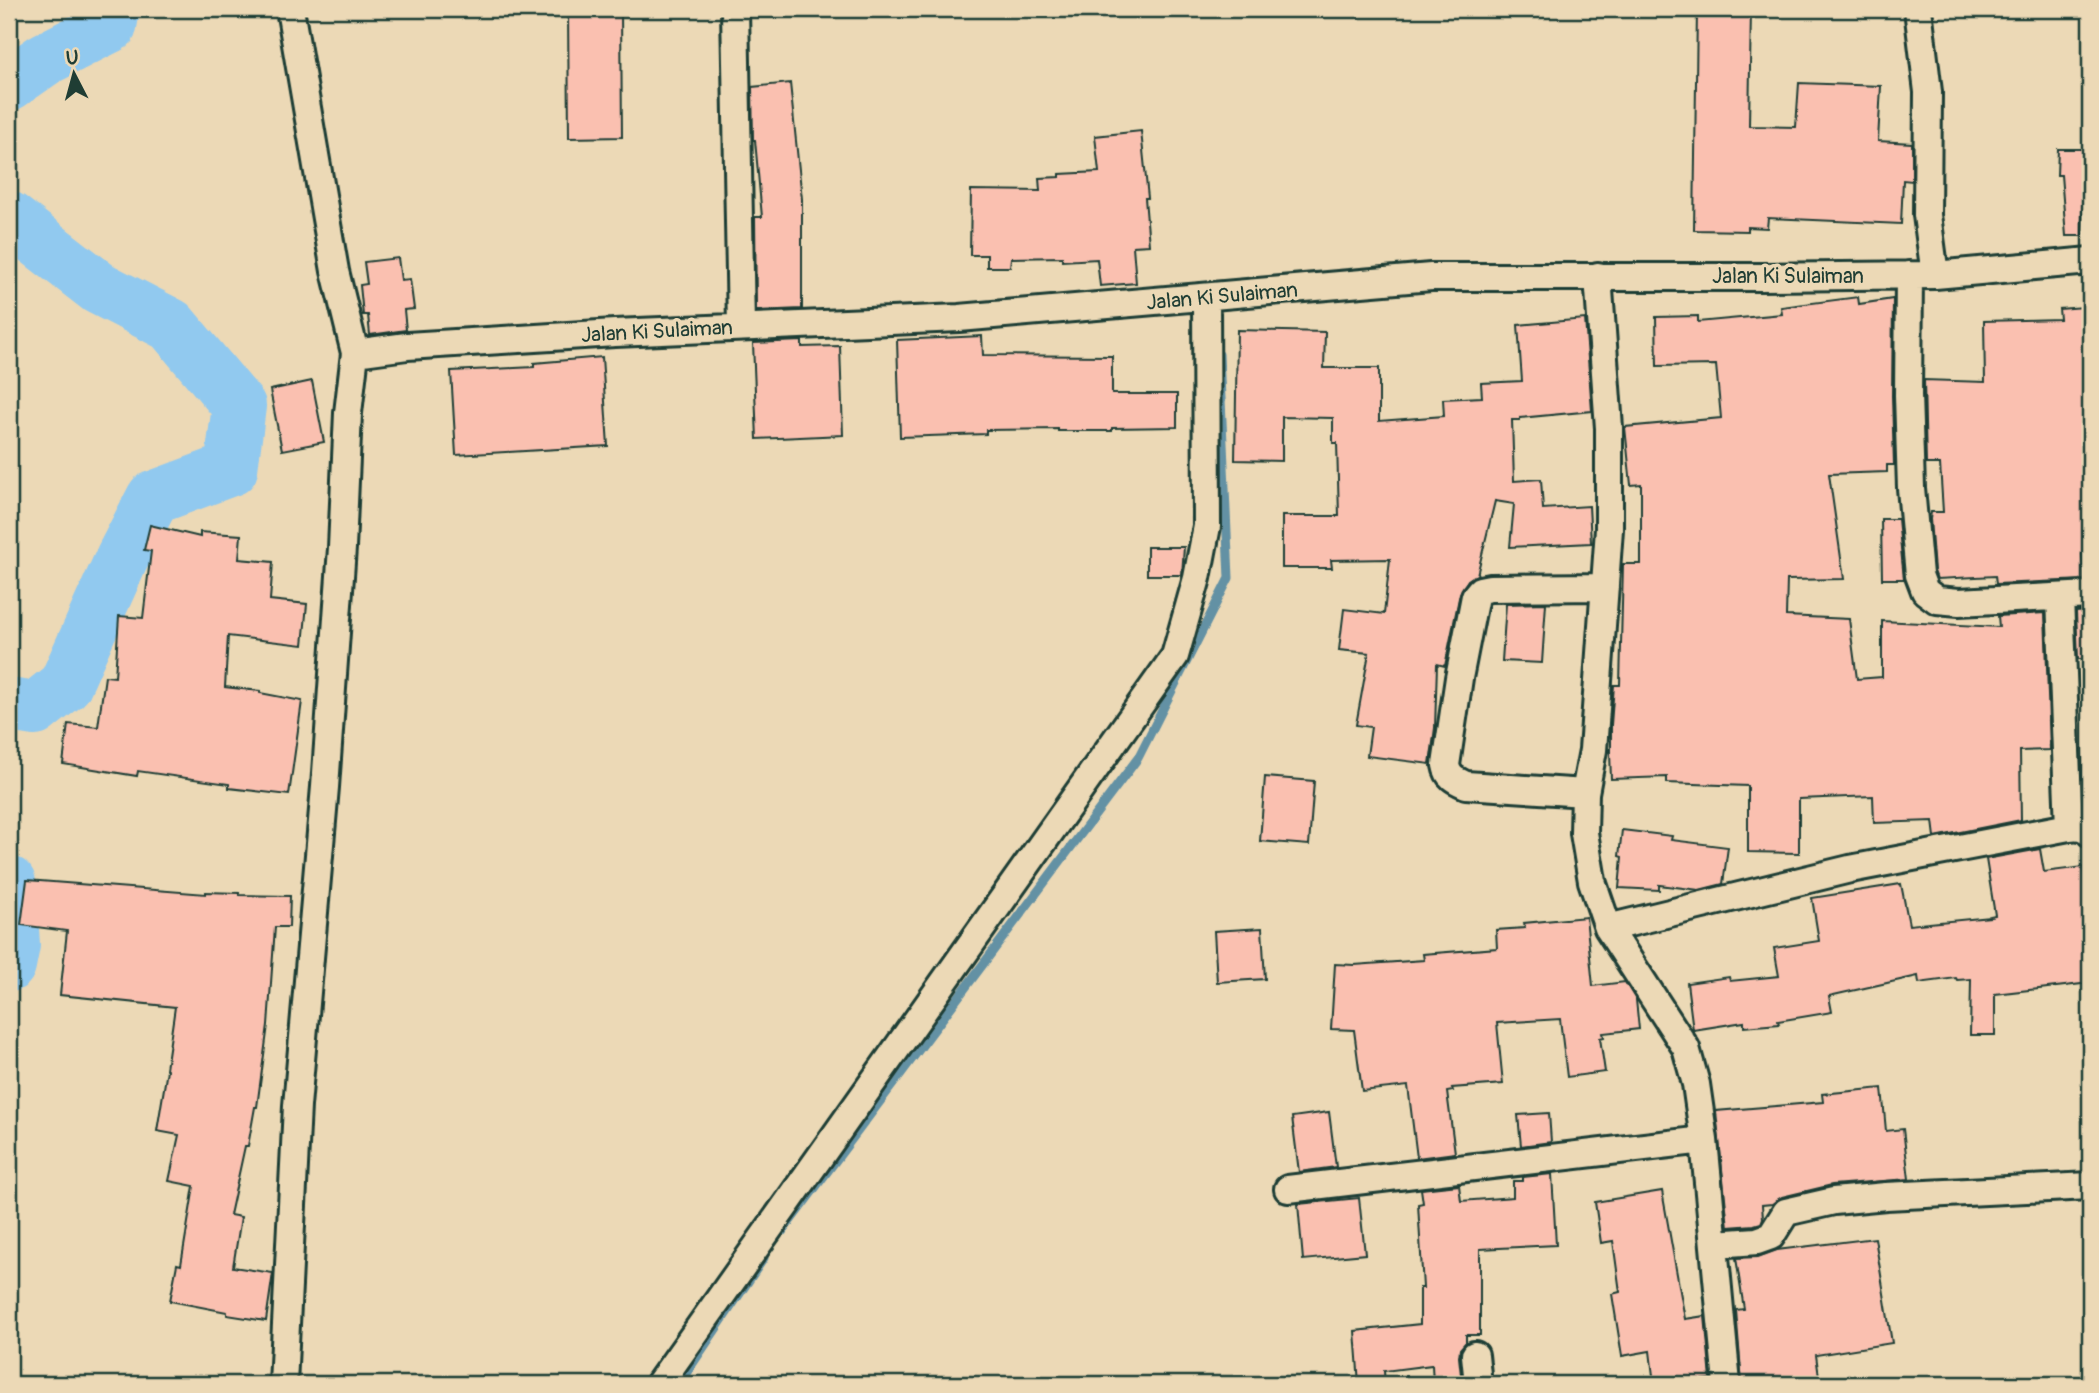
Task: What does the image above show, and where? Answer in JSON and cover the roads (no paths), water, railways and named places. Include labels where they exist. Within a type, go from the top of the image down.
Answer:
[{"type":"street","points":[[283,1384],[297,1106],[326,774],[342,548],[348,413],[355,353],[335,271],[290,9]]},
{"type":"street","points":[[735,9],[741,327]]},
{"type":"street","points":[[1918,9],[1928,92],[1928,224],[1908,395],[1911,488],[1919,575],[1925,591],[1937,600],[1959,602],[2090,595]]},
{"type":"street","name":"Jalan Ki Sulaiman","points":[[355,353],[407,346],[959,318],[1431,277],[1922,275],[2090,261]]},
{"type":"street","points":[[1598,276],[1609,428],[1609,529],[1593,750],[1586,793],[1584,833],[1592,881],[1608,928],[1686,1048],[1696,1084],[1704,1140],[1727,1384]]},
{"type":"street","points":[[659,1384],[1175,656],[1197,578],[1207,526],[1206,297]]},
{"type":"street","points":[[1586,793],[1466,785],[1447,772],[1446,765],[1459,678],[1475,596],[1480,590],[1605,587]]},
{"type":"street","points":[[1608,928],[1850,869],[2080,830],[2060,598]]},
{"type":"street","points":[[1288,1189],[1704,1140]]},
{"type":"street","points":[[1714,1244],[1757,1241],[1772,1236],[1786,1212],[1834,1201],[2090,1186]]},
{"type":"street","points":[[1475,1355],[1478,1384]]},
{"type":"waterway","points":[[9,84],[45,59],[110,26],[113,9]]},
{"type":"waterway","points":[[9,218],[99,288],[171,325],[239,406],[231,469],[153,498],[122,558],[65,685],[35,709],[9,705]]},
{"type":"waterway","points":[[782,1232],[1138,758],[1229,578],[1219,354]]},
{"type":"waterway","points":[[9,883],[13,945],[9,965]]},
{"type":"waterway","points":[[679,1384],[764,1258]]}]
